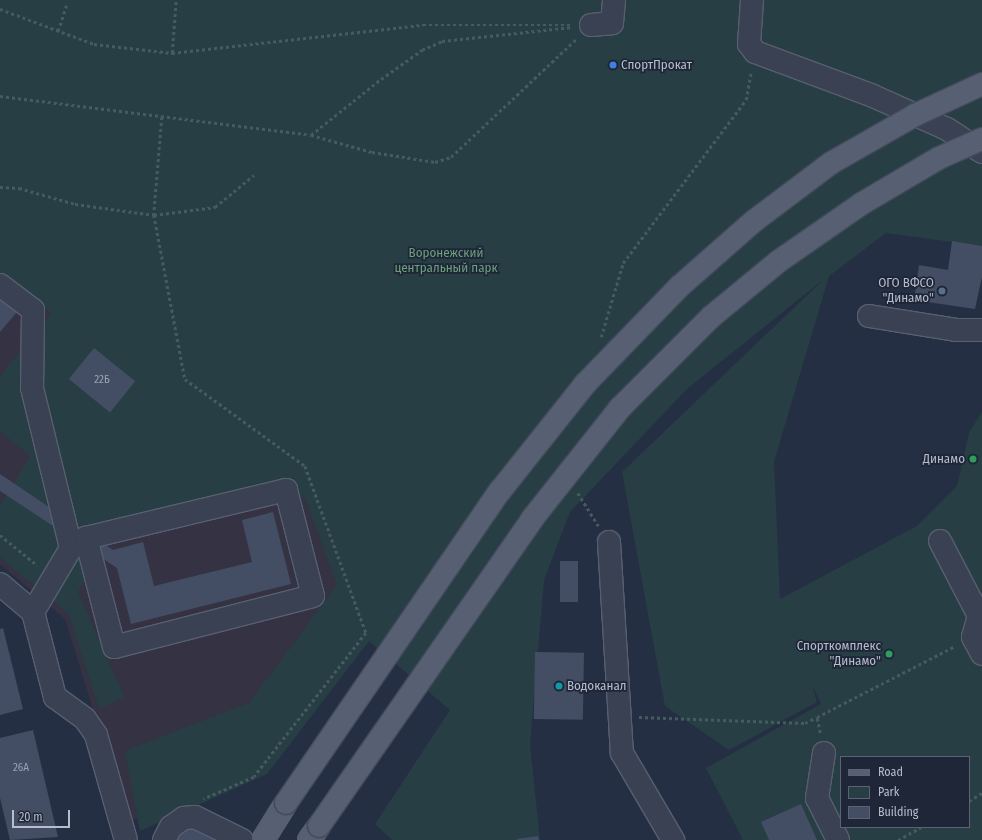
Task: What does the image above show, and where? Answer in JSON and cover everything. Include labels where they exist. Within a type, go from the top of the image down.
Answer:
[{"type":"main road","points":[[264,837],[500,491],[585,384],[664,302],[754,221],[831,163],[915,115],[982,84]]},
{"type":"main road","points":[[314,833],[532,519],[620,408],[711,317],[779,261],[861,204],[939,158],[982,139]]},
{"type":"street","points":[[591,25],[612,23],[614,0]]},
{"type":"street","points":[[752,0],[749,44],[755,52],[873,96],[947,129],[982,152]]},
{"type":"street","points":[[0,285],[33,310],[32,388],[79,543],[114,647],[313,596],[286,490],[79,543],[34,612]]},
{"type":"street","points":[[869,316],[956,330],[982,330]]},
{"type":"street","points":[[940,541],[979,616],[973,636],[982,654]]},
{"type":"street","points":[[609,542],[622,753],[673,840]]},
{"type":"street","points":[[0,584],[34,612],[55,697],[85,719],[96,735],[126,840]]},
{"type":"street","points":[[824,753],[817,798],[838,840]]},
{"type":"street","points":[[164,840],[171,827],[184,818],[195,817],[242,840]]},
{"type":"path","points":[[172,53],[176,0]]},
{"type":"path","points":[[58,30],[66,4]]},
{"type":"path","points":[[0,9],[94,44],[172,53],[423,25],[591,25]]},
{"type":"path","points":[[310,135],[381,79],[422,50],[442,41],[591,25]]},
{"type":"path","points":[[0,96],[310,135],[372,152],[427,160],[451,157],[591,25]]},
{"type":"path","points":[[600,339],[623,264],[746,100],[755,52]]},
{"type":"path","points":[[0,187],[19,188],[75,204],[154,215],[215,207],[254,175]]},
{"type":"path","points":[[573,486],[609,542]]},
{"type":"path","points":[[0,535],[55,580]]},
{"type":"path","points":[[620,717],[711,717],[805,723],[960,644]]},
{"type":"path","points":[[817,717],[824,753]]},
{"type":"path","points":[[970,799],[982,793]]},
{"type":"path","points":[[898,840],[919,828]]},
{"type":"shaded area","points":[[0,259],[302,482],[355,629],[248,771],[128,822],[65,619],[0,564]]},
{"type":"green space","name":"Воронежский центральный парк","points":[[0,0],[982,0],[982,246],[886,233],[829,276],[774,462],[780,599],[917,526],[957,486],[969,433],[982,412],[982,840],[743,840],[706,768],[821,704],[812,685],[817,702],[729,750],[665,706],[622,472],[823,280],[688,388],[570,512],[544,580],[530,744],[540,840],[392,840],[375,824],[450,710],[369,641],[267,774],[140,831],[125,751],[249,703],[337,585],[305,497],[106,542],[78,592],[124,697],[99,709],[69,614],[0,557],[0,505],[31,456],[0,431],[0,376],[52,313],[0,277]]},
{"type":"building","points":[[952,241],[982,246],[982,277],[975,309],[914,300],[919,265],[948,270]]},
{"type":"building","points":[[0,298],[17,312],[0,332]]},
{"type":"building","points":[[94,348],[135,381],[110,412],[69,379]]},
{"type":"building","points":[[0,474],[113,550],[143,542],[154,586],[252,562],[242,520],[273,512],[291,584],[131,624],[117,568],[0,491]]},
{"type":"building","points":[[560,561],[578,561],[578,602],[560,602]]},
{"type":"building","points":[[3,628],[23,709],[0,715],[0,629]]},
{"type":"building","name":"Водоканал","points":[[535,652],[584,653],[583,720],[534,719]]},
{"type":"building","points":[[33,730],[58,837],[10,840],[0,798],[0,738]]},
{"type":"building","points":[[801,804],[817,840],[769,840],[761,822]]},
{"type":"building","points":[[191,809],[218,840],[171,840]]},
{"type":"building","points":[[538,836],[539,840],[517,840],[517,839]]},
{"type":"place","name":"СпортПрокат","points":[[613,65]]},
{"type":"place","name":"ОГО ВФСО \"Динамо\"","points":[[942,291]]},
{"type":"place","name":"Динамо","points":[[973,459]]},
{"type":"place","name":"Спорткомплекс \"Динамо\"","points":[[889,654]]},
{"type":"place","name":"Водоканал","points":[[559,686]]}]
